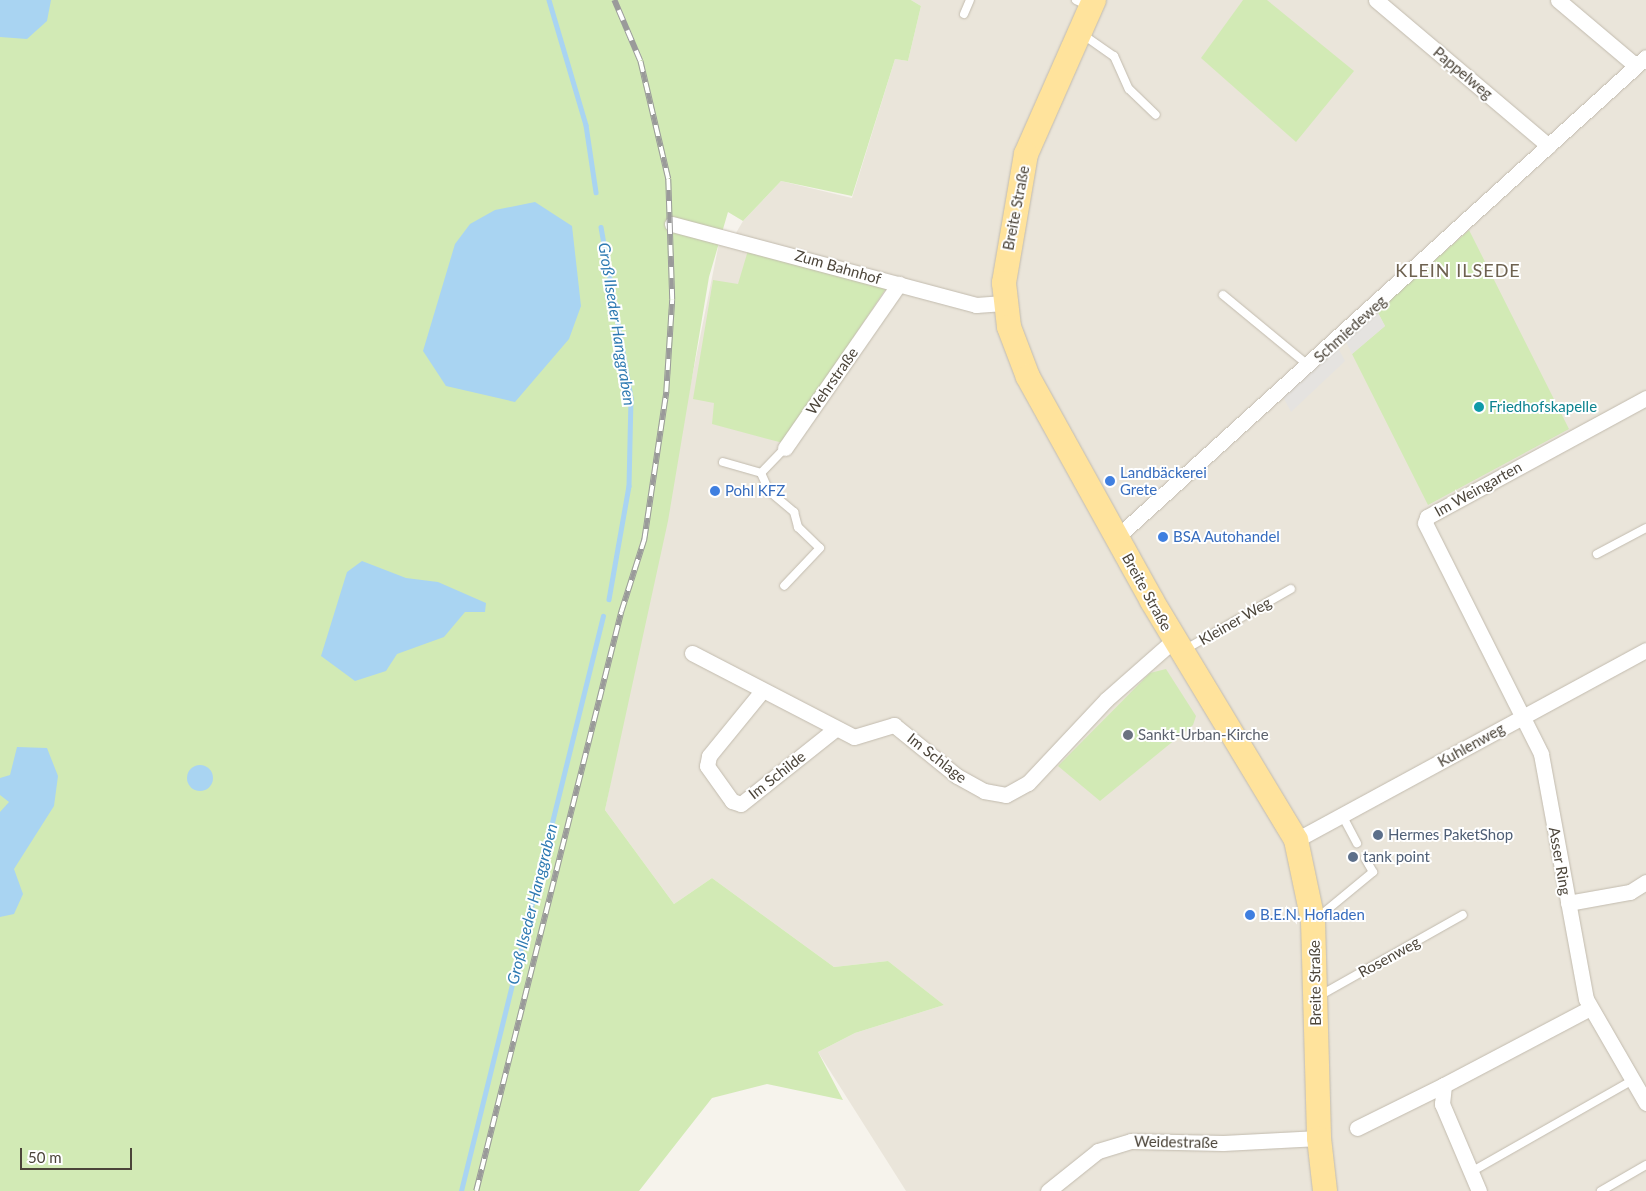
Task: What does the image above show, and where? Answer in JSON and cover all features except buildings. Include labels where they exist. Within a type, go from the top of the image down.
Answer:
[{"type":"main road","name":"Breite Straße","points":[[1087,2],[1080,33],[1026,154],[1006,258],[1004,303],[1028,377],[1177,646],[1296,840],[1313,921],[1319,1138],[1325,1191]]},
{"type":"street","name":"Pappelweg","points":[[1376,0],[1549,146]]},
{"type":"street","points":[[1558,0],[1641,62]]},
{"type":"street","name":"Schmiedeweg","points":[[1117,537],[1310,366],[1641,62]]},
{"type":"street","name":"Zum Bahnhof","points":[[672,224],[976,305],[1004,303]]},
{"type":"street","name":"Wehrstraße","points":[[785,448],[899,284]]},
{"type":"street","name":"Im Weingarten","points":[[1522,717],[1425,523],[1427,517],[1646,398]]},
{"type":"street","name":"Im Schlage","points":[[692,653],[834,730],[854,737],[894,724],[956,776],[984,791],[1006,795],[1028,783],[1107,699],[1177,646]]},
{"type":"street","name":"Kuhlenweg","points":[[1296,840],[1646,650]]},
{"type":"street","name":"Im Schilde","points":[[762,690],[709,756],[708,766],[732,801],[741,804],[834,730]]},
{"type":"street","name":"Asser Ring","points":[[1522,717],[1541,754],[1568,904],[1590,1008],[1641,1091]]},
{"type":"street","points":[[1568,904],[1630,892],[1646,882]]},
{"type":"street","points":[[1357,1128],[1444,1085],[1590,1008]]},
{"type":"street","points":[[1444,1085],[1442,1104],[1479,1191]]},
{"type":"street","name":"Weidestraße","points":[[1048,1191],[1098,1151],[1132,1141],[1223,1143],[1319,1138]]},
{"type":"lane","points":[[964,14],[970,0]]},
{"type":"lane","points":[[1080,33],[1114,56],[1129,89],[1156,115]]},
{"type":"lane","points":[[1223,295],[1310,366]]},
{"type":"lane","name":"Wehrstraße","points":[[760,473],[785,448]]},
{"type":"lane","points":[[723,462],[760,473],[769,491],[794,512],[798,527],[820,548],[784,586]]},
{"type":"lane","points":[[1597,554],[1646,528]]},
{"type":"lane","name":"Kleiner Weg","points":[[1177,646],[1291,589]]},
{"type":"lane","points":[[1342,815],[1358,844]]},
{"type":"lane","points":[[1313,921],[1374,872],[1365,858]]},
{"type":"lane","name":"Rosenweg","points":[[1315,998],[1463,915]]},
{"type":"lane","name":"Asser Ring","points":[[1471,1172],[1641,1091]]},
{"type":"lane","points":[[1601,1191],[1646,1165]]},
{"type":"shaded area","points":[[911,0],[1646,0],[1646,1191],[906,1191],[818,1052],[855,1033],[944,1005],[888,961],[834,967],[712,878],[674,904],[605,810],[719,243],[729,245],[743,221],[781,181],[852,198],[895,59],[908,61],[921,6]]},
{"type":"shaded area","points":[[1377,311],[1385,326],[1352,354],[1345,340]]},
{"type":"shaded area","points":[[1337,346],[1345,361],[1291,412],[1282,395]]},
{"type":"green space","points":[[0,0],[911,0],[921,6],[908,61],[895,59],[852,196],[781,181],[743,221],[728,212],[709,277],[668,521],[605,810],[674,904],[712,878],[834,967],[888,961],[944,1005],[855,1033],[818,1052],[843,1100],[767,1084],[712,1098],[639,1191],[0,1191]]},
{"type":"green space","points":[[1243,0],[1267,0],[1354,71],[1296,142],[1201,58]]},
{"type":"green space","points":[[1469,230],[1569,429],[1428,505],[1352,354],[1385,326],[1377,311]]},
{"type":"green space","points":[[749,247],[887,287],[783,443],[712,424],[714,403],[693,399],[713,280],[738,284]]},
{"type":"green space","points":[[1166,669],[1196,716],[1193,725],[1100,801],[1058,766],[1150,673]]},
{"type":"water","points":[[0,0],[51,0],[47,21],[27,39],[0,37]]},
{"type":"water","points":[[535,202],[572,226],[581,306],[569,339],[515,402],[446,386],[423,351],[455,244],[470,224],[495,210]]},
{"type":"water","points":[[362,561],[406,578],[438,582],[486,603],[485,612],[465,612],[444,637],[397,654],[386,671],[355,681],[321,656],[347,572]]},
{"type":"water","points":[[17,747],[47,748],[58,776],[54,806],[14,869],[23,894],[14,914],[0,917],[0,812],[9,802],[0,795],[0,778],[10,775]]},
{"type":"water","points":[[200,765],[209,769],[213,778],[209,787],[200,791],[191,787],[187,778],[191,769]]},
{"type":"waterway","name":"Groß Ilseder Hanggraben","points":[[549,0],[586,125],[596,192]]},
{"type":"waterway","name":"Groß Ilseder Hanggraben","points":[[601,227],[631,398],[629,486],[609,599]]},
{"type":"waterway","name":"Groß Ilseder Hanggraben","points":[[461,1191],[603,616]]},
{"type":"railway","points":[[476,1191],[621,612],[644,540],[666,392],[672,300],[668,179],[640,61],[614,0]]},
{"type":"place","name":"Friedhofskapelle","points":[[1479,407]]},
{"type":"place","name":"Landbäckerei Grete","points":[[1110,481]]},
{"type":"place","name":"Pohl KFZ","points":[[715,491]]},
{"type":"place","name":"BSA Autohandel","points":[[1163,537]]},
{"type":"place","name":"Sankt-Urban-Kirche","points":[[1128,735]]},
{"type":"place","name":"Hermes PaketShop","points":[[1378,835]]},
{"type":"place","name":"tank point","points":[[1353,857]]},
{"type":"place","name":"B.E.N. Hofladen","points":[[1250,915]]},
{"type":"district","name":"KLEIN ILSEDE","points":[[1458,270]]}]
